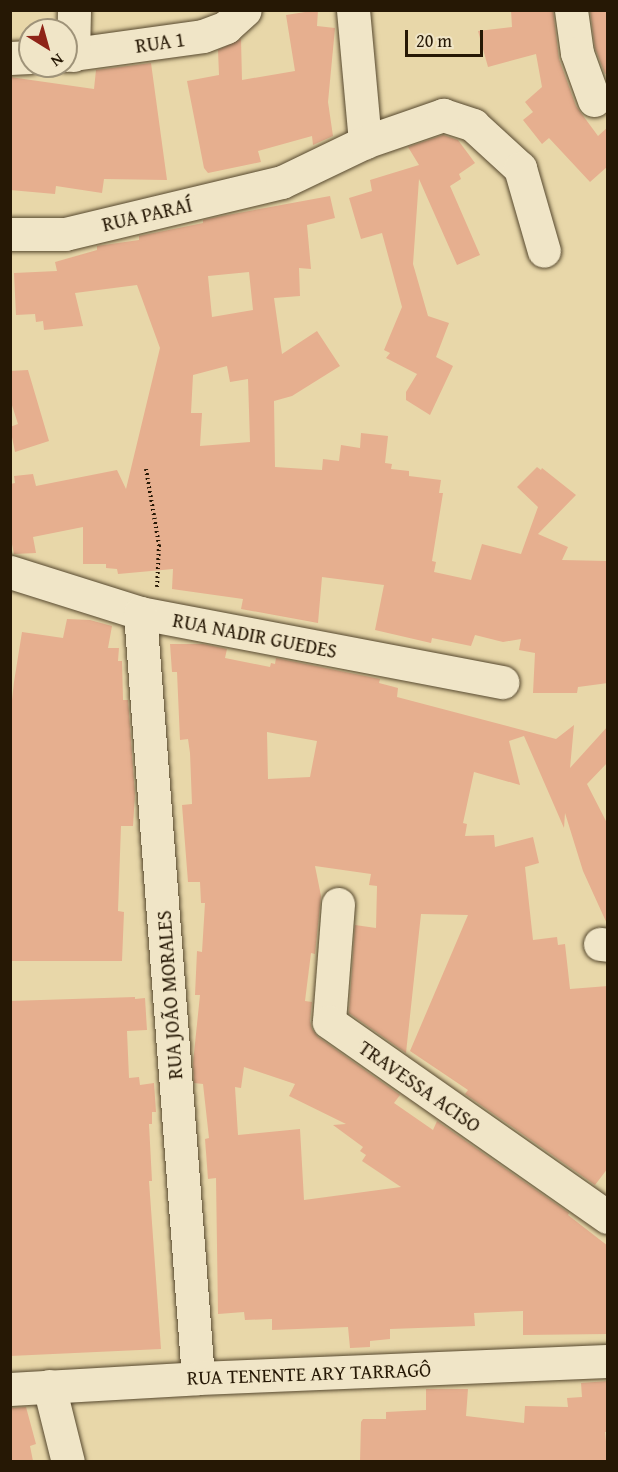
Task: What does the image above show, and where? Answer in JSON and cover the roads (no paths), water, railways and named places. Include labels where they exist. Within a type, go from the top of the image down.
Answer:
[{"type":"street","name":"RUA 1","points":[[78,54],[203,36],[226,27],[246,10]]},
{"type":"street","points":[[353,10],[365,142]]},
{"type":"street","points":[[571,10],[577,53],[594,100]]},
{"type":"street","name":"RUA PARAÍ","points":[[10,234],[64,234],[282,182],[365,142],[443,115],[473,124],[520,168],[544,251]]},
{"type":"street","name":"RUA NADIR GUEDES","points":[[10,573],[147,614],[503,682]]},
{"type":"street","name":"RUA JOÃO MORALES","points":[[147,614],[198,1378]]},
{"type":"street","name":"TRAVESSA ACISO","points":[[338,904],[329,1022],[608,1217]]},
{"type":"street","name":"RUA TENENTE ARY TARRAGÔ","points":[[10,1389],[198,1378],[608,1361]]},
{"type":"street","points":[[49,1386],[68,1461]]}]
